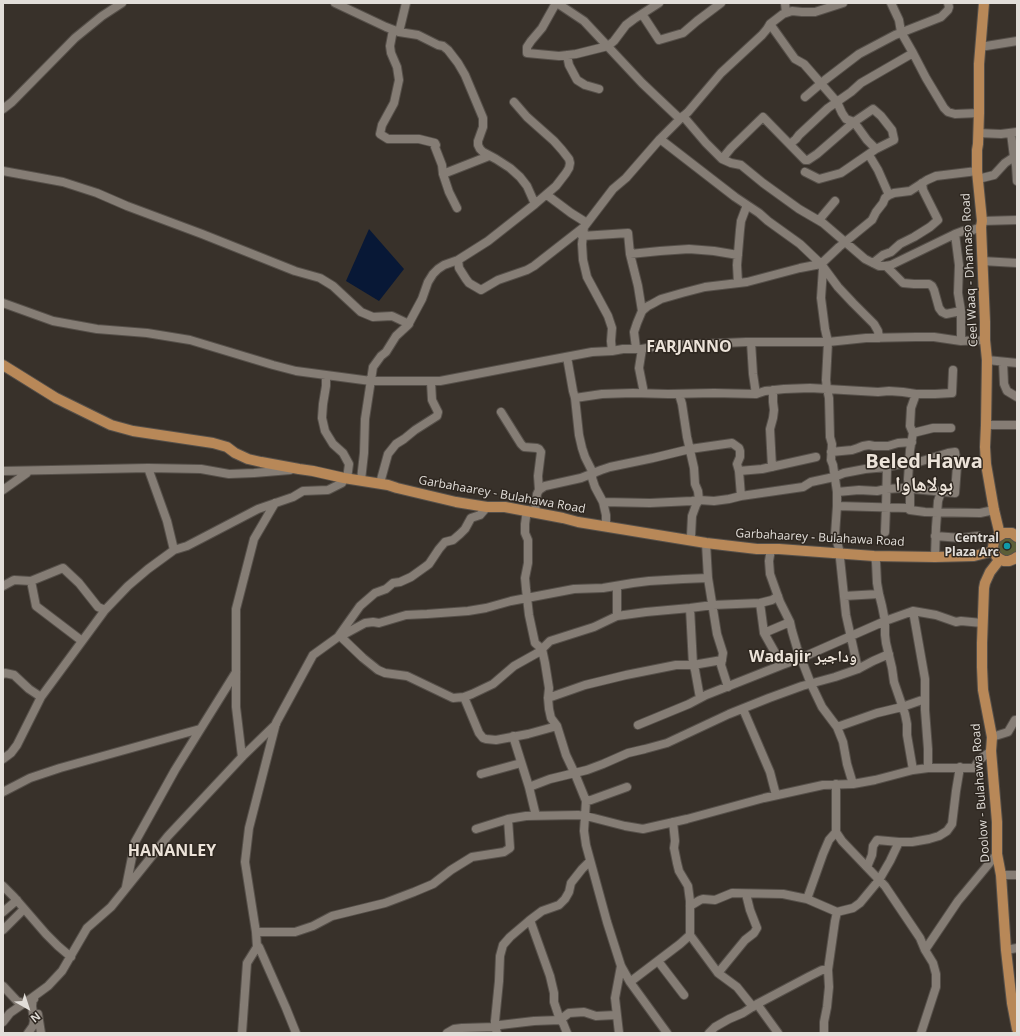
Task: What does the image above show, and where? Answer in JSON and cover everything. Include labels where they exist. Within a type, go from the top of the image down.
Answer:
[{"type":"main road","name":"Ceel Waaq - Dhamaso Road","points":[[984,3],[979,64],[978,133],[976,150],[982,224],[982,261],[986,322],[986,464],[1000,535]]},
{"type":"main road","name":"Garbahaarey - Bulahawa Road","points":[[3,365],[56,398],[111,425],[133,431],[213,443],[227,447],[235,453],[248,459],[270,464],[388,485],[436,497],[487,507],[505,506],[578,522],[706,543],[874,556],[997,555],[1004,561],[1009,561],[1017,557]]},
{"type":"main road","points":[[1000,535],[1008,532],[1017,537]]},
{"type":"main road","name":"Doolow - Bulahawa Road","points":[[1000,535],[994,542],[993,547],[997,555],[985,583],[982,623],[982,667],[984,690],[992,737],[997,822],[997,854],[1001,875],[1006,950],[1015,1002],[1017,1029]]},
{"type":"street","points":[[3,109],[75,38],[102,16],[122,3]]},
{"type":"street","points":[[336,3],[396,31],[418,35],[443,46],[448,50],[465,75],[483,118],[483,127],[478,145],[482,152],[502,162],[520,177],[527,186],[535,204]]},
{"type":"street","points":[[406,3],[390,46],[399,80],[394,103],[382,125],[380,134],[388,139],[419,139],[435,143],[449,192],[457,208]]},
{"type":"street","points":[[659,3],[626,25],[614,41],[608,46],[576,54],[559,56],[527,53],[527,47],[530,41],[542,28],[558,4],[584,21],[608,46],[638,79],[681,118],[722,159],[741,165],[799,209],[819,220],[857,253],[880,266],[896,263],[955,234],[963,231],[974,230],[982,224],[1017,220]]},
{"type":"street","points":[[642,14],[659,40],[683,33],[721,3]]},
{"type":"street","points":[[785,3],[786,13]]},
{"type":"street","points":[[458,260],[459,268],[469,283],[481,290],[498,280],[534,266],[585,225],[613,189],[632,172],[660,139],[688,112],[721,73],[762,35],[770,24],[783,14],[792,11],[816,12],[843,3]]},
{"type":"street","points":[[891,3],[899,20],[901,32],[944,108],[948,112],[955,114],[978,113]]},
{"type":"street","points":[[805,97],[859,54],[901,32],[941,17],[948,10],[948,3]]},
{"type":"street","points":[[770,24],[795,59],[804,64],[837,102],[846,119],[854,122],[867,140],[876,149]]},
{"type":"street","points":[[980,47],[1017,41]]},
{"type":"street","points":[[790,144],[828,108],[852,92],[861,83],[913,53]]},
{"type":"street","points":[[567,55],[569,66],[577,80],[585,85],[599,89]]},
{"type":"street","points":[[361,480],[366,419],[373,367],[386,352],[396,336],[409,324],[433,274],[444,265],[458,260],[488,240],[547,195],[566,173],[570,163],[569,159],[554,141],[527,117],[514,102]]},
{"type":"street","points":[[722,159],[731,148],[763,117],[805,160],[808,160],[817,154],[854,122],[873,109],[892,130],[894,140],[876,149],[841,173],[819,179],[805,172]]},
{"type":"street","points":[[978,133],[1001,134],[1014,132],[1017,181]]},
{"type":"street","points":[[660,139],[800,244],[822,266],[838,287],[874,324],[878,331],[878,338]]},
{"type":"street","points":[[869,155],[889,194]]},
{"type":"street","points":[[443,174],[489,156]]},
{"type":"street","points":[[858,669],[846,615],[842,569],[838,553],[839,549],[835,536],[837,492],[831,460],[832,444],[830,437],[829,398],[826,372],[828,342],[821,298],[822,266],[845,242],[872,220],[889,194],[910,192],[922,183],[936,176],[994,175],[1005,163],[1015,157]]},
{"type":"street","points":[[3,171],[63,182],[97,193],[296,271],[320,278],[333,286],[361,312],[373,316],[392,316],[409,324]]},
{"type":"street","points":[[873,263],[883,255],[891,252],[900,244],[914,238],[938,220],[923,190],[922,183]]},
{"type":"street","points":[[547,195],[585,225]]},
{"type":"street","points":[[819,220],[834,201]]},
{"type":"street","points":[[738,283],[738,255],[741,221],[747,205]]},
{"type":"street","points":[[585,225],[582,236],[582,255],[587,277],[608,316],[612,328],[612,351]]},
{"type":"street","points":[[582,236],[628,233],[630,254],[638,286],[642,311]]},
{"type":"street","points":[[955,234],[959,265],[958,293],[961,311],[961,341]]},
{"type":"street","points":[[630,254],[689,249],[738,255]]},
{"type":"street","points":[[982,261],[1017,263]]},
{"type":"street","points":[[644,393],[639,368],[639,349],[634,332],[642,311],[648,306],[661,299],[682,292],[754,280],[807,266],[822,266]]},
{"type":"street","points":[[886,266],[903,283],[929,284],[932,286],[939,308],[942,312],[946,314],[961,311]]},
{"type":"street","points":[[3,303],[53,321],[190,340],[278,367],[296,371],[371,381],[431,382],[449,380],[592,352],[639,349],[658,346],[751,342],[828,342],[866,338],[929,337],[961,341],[985,340]]},
{"type":"street","points":[[751,342],[756,394]]},
{"type":"street","points":[[567,357],[584,457],[592,473],[595,487],[603,502],[606,515],[606,526]]},
{"type":"street","points":[[987,360],[1017,364]]},
{"type":"street","points":[[1003,362],[1004,384],[1007,391],[1017,397]]},
{"type":"street","points":[[575,398],[602,394],[644,393],[679,394],[714,392],[756,394],[765,391],[784,389],[827,389],[878,392],[889,391],[916,394],[952,393],[953,370]]},
{"type":"street","points":[[3,759],[11,753],[17,745],[41,697],[105,610],[128,586],[148,569],[174,550],[187,546],[258,509],[293,497],[303,491],[328,490],[342,483],[349,464],[343,453],[334,444],[325,431],[322,418],[326,375]]},
{"type":"street","points":[[380,484],[388,454],[396,444],[437,416],[438,412],[432,400],[431,382]]},
{"type":"street","points":[[772,467],[770,429],[774,410],[773,390]]},
{"type":"street","points":[[679,394],[699,500],[692,516],[691,536],[689,540]]},
{"type":"street","points":[[910,510],[908,479],[913,433],[910,426],[910,408],[916,394]]},
{"type":"street","points":[[501,412],[524,447],[537,448],[541,452],[538,476],[539,490],[525,524],[528,548],[528,563],[525,578],[529,615],[535,643],[542,649],[549,688],[548,698],[551,718],[557,726],[566,755],[586,801],[584,831],[590,861],[621,966],[630,982],[667,1033]]},
{"type":"street","points":[[986,425],[1017,425]]},
{"type":"street","points":[[913,433],[933,428],[951,428]]},
{"type":"street","points":[[831,452],[852,450],[869,445],[888,446],[898,443],[912,442]]},
{"type":"street","points":[[539,490],[545,486],[581,478],[614,466],[690,449],[732,443],[739,448],[740,457],[737,464],[742,496]]},
{"type":"street","points":[[603,502],[721,500],[803,487],[811,482],[856,470],[887,467],[905,463],[909,465],[955,452],[957,466],[955,493],[909,489],[837,492]]},
{"type":"street","points":[[739,471],[772,467],[816,457]]},
{"type":"street","points":[[885,532],[887,467]]},
{"type":"street","points":[[3,471],[148,468],[201,469],[228,474],[299,469]]},
{"type":"street","points":[[148,468],[167,521],[174,550]]},
{"type":"street","points":[[3,490],[27,473],[27,471]]},
{"type":"street","points":[[935,556],[938,501],[941,492]]},
{"type":"street","points":[[242,757],[236,707],[236,609],[254,539],[275,504]]},
{"type":"street","points":[[837,506],[907,508],[910,510],[925,512],[980,513],[994,510]]},
{"type":"street","points":[[339,637],[360,606],[366,600],[375,593],[394,583],[411,577],[425,567],[433,559],[438,549],[445,542],[453,540],[465,529],[471,518],[480,515],[487,507]]},
{"type":"street","points":[[935,536],[961,538],[978,536]]},
{"type":"street","points":[[706,543],[708,578],[717,634],[723,654],[721,664],[728,687]]},
{"type":"street","points":[[771,549],[769,561],[770,574],[782,607],[790,622],[811,684],[822,707],[837,727],[843,742],[853,784]]},
{"type":"street","points":[[874,556],[876,562],[877,583],[885,621],[885,635],[894,682],[906,724],[913,770]]},
{"type":"street","points":[[3,586],[14,580],[31,581],[63,568],[98,607],[105,610]]},
{"type":"street","points":[[242,1033],[248,963],[256,947],[256,932],[245,862],[249,828],[276,723],[312,655],[339,637],[365,623],[380,623],[400,616],[468,611],[574,589],[596,589],[663,580],[708,578]]},
{"type":"street","points":[[31,581],[36,606],[82,641]]},
{"type":"street","points":[[617,586],[617,616]]},
{"type":"street","points":[[844,596],[879,594]]},
{"type":"street","points":[[339,637],[378,670],[385,673],[407,676],[453,698],[464,697],[493,684],[514,666],[534,655],[554,639],[594,627],[617,616],[713,604],[760,604],[772,600],[778,596]]},
{"type":"street","points":[[760,604],[764,633],[782,665]]},
{"type":"street","points":[[690,608],[693,665],[700,698]]},
{"type":"street","points":[[638,725],[700,698],[851,637],[885,621],[913,611],[936,615],[956,622],[982,623]]},
{"type":"street","points":[[913,611],[924,678],[928,768]]},
{"type":"street","points":[[764,633],[790,622]]},
{"type":"street","points":[[529,787],[557,777],[575,774],[628,753],[668,743],[729,714],[802,686],[858,669],[889,654]]},
{"type":"street","points":[[548,698],[585,685],[626,675],[676,665],[693,665],[722,660]]},
{"type":"street","points":[[126,890],[135,842],[174,770],[236,671]]},
{"type":"street","points":[[3,674],[14,675],[29,689],[41,697]]},
{"type":"street","points":[[464,697],[480,733],[483,738],[486,739],[496,740],[528,734],[557,726]]},
{"type":"street","points":[[837,727],[925,699]]},
{"type":"street","points":[[743,709],[770,772],[776,796]]},
{"type":"street","points":[[992,737],[1008,732],[1015,720],[1017,720]]},
{"type":"street","points":[[3,1022],[10,1013],[48,986],[62,971],[87,928],[107,912],[168,836],[276,723]]},
{"type":"street","points":[[3,792],[30,778],[60,768],[200,729]]},
{"type":"street","points":[[513,736],[529,787],[536,816]]},
{"type":"street","points":[[476,829],[508,819],[526,816],[586,816],[643,830],[823,785],[853,784],[928,768],[974,768],[979,760],[992,751]]},
{"type":"street","points":[[481,774],[521,763]]},
{"type":"street","points":[[867,868],[872,855],[872,846],[877,840],[912,842],[939,836],[947,831],[952,824],[960,767]]},
{"type":"street","points":[[836,784],[836,832],[842,841],[885,886],[912,925],[933,963],[936,974],[936,987],[921,1033]]},
{"type":"street","points":[[586,801],[627,788]]},
{"type":"street","points":[[256,932],[294,932],[313,926],[332,916],[385,903],[433,884],[451,870],[472,857],[504,852],[510,848],[508,819]]},
{"type":"street","points":[[673,822],[675,841],[674,848],[679,871],[688,886],[690,935],[718,973],[737,987],[778,1033]]},
{"type":"street","points":[[807,900],[823,854],[829,840],[836,832]]},
{"type":"street","points":[[690,906],[703,899],[715,900],[732,893],[783,894],[807,900],[837,912],[853,908],[860,903],[879,880],[899,842]]},
{"type":"street","points":[[926,950],[958,901],[997,854]]},
{"type":"street","points":[[496,1030],[495,1021],[500,956],[504,945],[510,937],[542,911],[559,905],[565,899],[572,883],[590,861]]},
{"type":"street","points":[[1001,875],[1017,875]]},
{"type":"street","points":[[3,886],[58,946],[71,957]]},
{"type":"street","points":[[718,973],[745,940],[754,933],[757,928],[746,894]]},
{"type":"street","points":[[3,912],[17,900]]},
{"type":"street","points":[[3,930],[24,909]]},
{"type":"street","points":[[824,1033],[829,987],[828,970],[837,912]]},
{"type":"street","points":[[530,920],[550,976],[554,993],[554,1002],[560,1020],[563,1023],[567,1033]]},
{"type":"street","points":[[630,982],[690,935]]},
{"type":"street","points":[[256,947],[259,947],[296,1033]]},
{"type":"street","points":[[1006,950],[1017,948]]},
{"type":"street","points":[[658,961],[684,995]]},
{"type":"street","points":[[620,1033],[616,1015],[615,998],[621,966]]},
{"type":"street","points":[[715,1031],[755,1006],[822,970],[828,970]]},
{"type":"street","points":[[3,986],[17,1001],[24,1003]]},
{"type":"street","points":[[28,1033],[33,1026],[34,1020],[32,1006],[33,997]]},
{"type":"street","points":[[33,997],[36,1004],[41,1033]]},
{"type":"street","points":[[496,1030],[500,1025],[560,1020],[569,1013],[584,1012],[596,1016],[616,1015]]},
{"type":"street","points":[[447,1033],[454,1029],[462,1028],[496,1030]]},
{"type":"green space","points":[[1007,536],[1016,541],[1017,551],[1015,554],[1006,557],[1000,555],[997,549],[998,542]]},
{"type":"water","points":[[369,229],[404,269],[379,301],[346,281]]},
{"type":"place","name":"Central Plaza Arc","points":[[1007,546]]},
{"type":"district","name":"FARJANNO","points":[[689,347]]},
{"type":"district","name":"Beled Hawa بولاهاوا","points":[[924,474]]},
{"type":"district","name":"Wadajir وداجير","points":[[803,657]]},
{"type":"district","name":"HANANLEY","points":[[172,851]]}]
